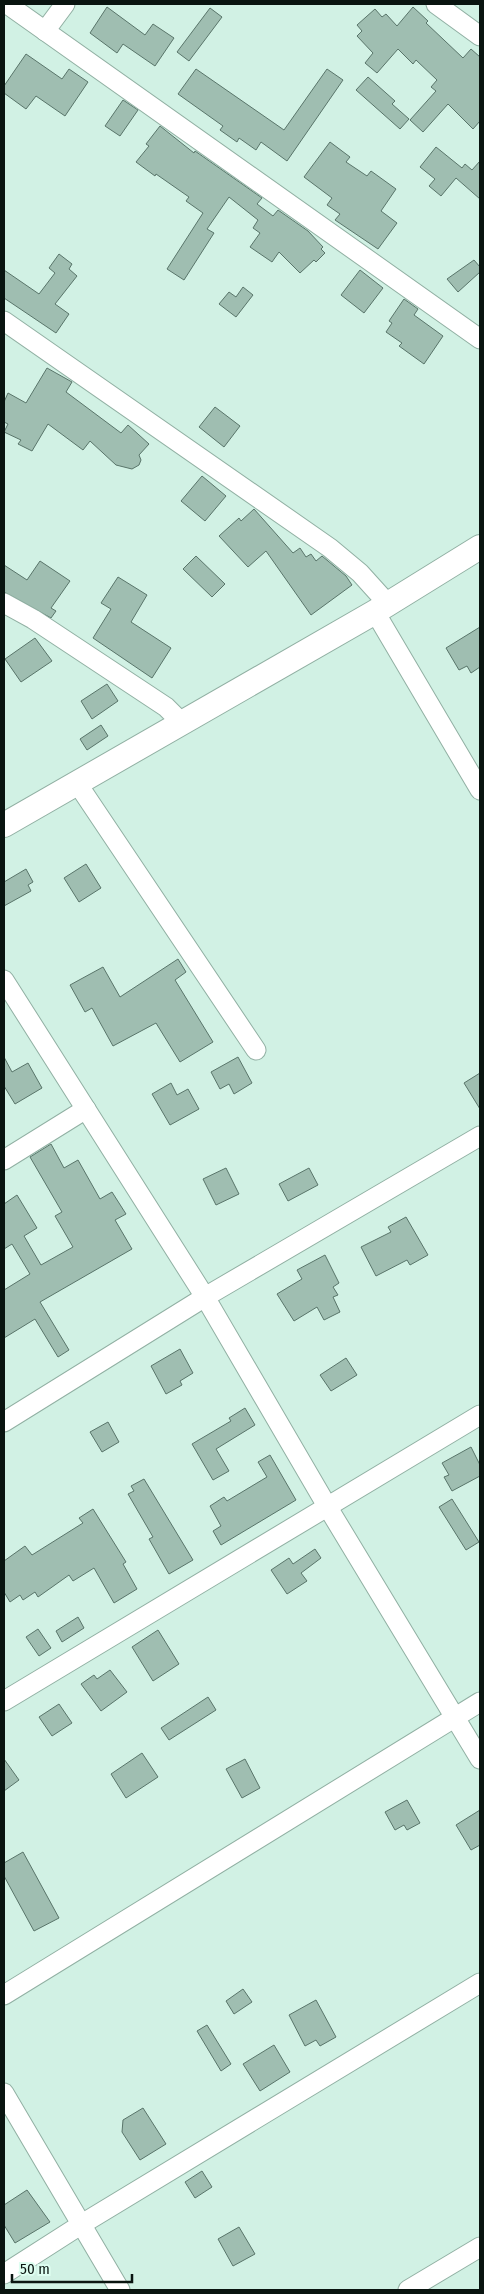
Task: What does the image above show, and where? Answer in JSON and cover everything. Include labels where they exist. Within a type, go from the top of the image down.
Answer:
[{"type":"street","points":[[7,4],[480,339]]},
{"type":"street","points":[[45,31],[65,4]]},
{"type":"street","points":[[436,4],[480,36]]},
{"type":"street","points":[[4,321],[330,548],[360,573],[480,790]]},
{"type":"street","points":[[4,826],[381,608],[480,547]]},
{"type":"street","points":[[4,603],[34,619],[166,707],[182,724]]},
{"type":"street","points":[[77,783],[256,1050]]},
{"type":"street","points":[[4,980],[205,1297],[327,1506],[480,1759]]},
{"type":"street","points":[[4,1160],[86,1110]]},
{"type":"street","points":[[4,1422],[205,1297],[480,1136]]},
{"type":"street","points":[[4,1701],[480,1415]]},
{"type":"street","points":[[4,1995],[480,1702]]},
{"type":"street","points":[[4,2274],[82,2224],[480,1983]]},
{"type":"street","points":[[4,2093],[120,2290]]},
{"type":"street","points":[[408,2290],[480,2247]]},
{"type":"building","points":[[107,7],[145,35],[153,24],[174,38],[155,66],[123,44],[117,53],[90,33]]},
{"type":"building","points":[[413,7],[428,21],[426,23],[463,58],[471,49],[480,57],[480,121],[473,129],[448,104],[423,132],[410,120],[436,91],[431,87],[437,80],[416,60],[413,64],[398,49],[377,73],[365,63],[373,53],[357,36],[362,31],[357,25],[375,9],[382,17],[386,14],[397,26]]},
{"type":"building","points":[[210,8],[222,17],[189,61],[177,52]]},
{"type":"building","points":[[26,54],[62,79],[69,69],[88,82],[65,116],[36,96],[26,109],[4,93],[4,86]]},
{"type":"building","points":[[196,69],[284,130],[327,69],[343,80],[287,161],[261,142],[256,150],[239,138],[237,142],[220,130],[223,126],[178,94]]},
{"type":"building","points":[[368,77],[395,101],[392,104],[409,119],[400,129],[356,90]]},
{"type":"building","points":[[123,100],[138,110],[120,136],[105,126]]},
{"type":"building","points":[[160,126],[194,153],[195,151],[262,198],[257,204],[273,216],[278,210],[308,231],[323,247],[321,249],[325,253],[300,273],[279,252],[272,262],[250,247],[260,233],[253,228],[258,220],[229,197],[207,229],[214,233],[184,280],[167,269],[203,213],[186,201],[189,197],[136,162],[149,146],[146,144]]},
{"type":"building","points":[[330,142],[350,157],[346,162],[367,176],[371,171],[396,189],[381,211],[397,223],[378,249],[335,220],[340,214],[327,205],[332,198],[304,177]]},
{"type":"building","points":[[436,147],[462,168],[465,164],[472,170],[480,161],[480,199],[456,178],[441,196],[429,186],[435,179],[420,167]]},
{"type":"building","points":[[59,254],[72,264],[69,269],[77,276],[55,304],[69,314],[56,333],[4,298],[4,270],[39,294],[55,273],[49,268]]},
{"type":"building","points":[[474,260],[480,267],[480,272],[458,292],[447,279]]},
{"type":"building","points":[[360,270],[383,288],[364,313],[341,295]]},
{"type":"building","points":[[243,287],[253,295],[236,317],[219,304],[229,292],[236,297]]},
{"type":"building","points":[[404,299],[418,309],[414,315],[443,336],[424,364],[399,346],[402,343],[386,332],[392,323],[389,321]]},
{"type":"building","points":[[47,368],[72,382],[66,392],[121,433],[128,425],[149,444],[139,455],[141,460],[139,465],[132,469],[116,465],[90,441],[83,450],[48,424],[32,451],[18,444],[21,440],[4,432],[8,424],[4,422],[4,402],[8,393],[26,403]]},
{"type":"building","points":[[215,407],[240,426],[224,447],[199,427]]},
{"type":"building","points":[[202,476],[226,496],[205,521],[181,501]]},
{"type":"building","points":[[254,509],[293,553],[300,548],[306,557],[311,554],[316,561],[322,556],[346,576],[352,585],[311,615],[266,551],[248,567],[219,536],[239,518],[241,521]]},
{"type":"building","points":[[196,556],[225,584],[212,597],[183,569]]},
{"type":"building","points":[[40,561],[70,581],[51,608],[56,611],[51,618],[4,592],[4,565],[27,580]]},
{"type":"building","points":[[118,577],[147,595],[131,622],[171,648],[152,678],[93,638],[111,609],[101,603]]},
{"type":"building","points":[[480,627],[480,667],[471,673],[467,666],[459,670],[446,648]]},
{"type":"building","points":[[35,638],[52,661],[21,682],[5,659]]},
{"type":"building","points":[[107,684],[118,701],[92,719],[81,701]]},
{"type":"building","points":[[101,725],[108,736],[87,750],[80,739]]},
{"type":"building","points":[[86,864],[101,888],[79,902],[64,878]]},
{"type":"building","points":[[26,869],[33,882],[28,885],[31,891],[4,906],[4,882]]},
{"type":"building","points":[[178,959],[186,972],[175,980],[213,1042],[180,1062],[156,1023],[113,1046],[92,1008],[85,1012],[70,985],[103,967],[120,997]]},
{"type":"building","points":[[4,1057],[12,1072],[28,1063],[42,1088],[15,1104],[4,1086]]},
{"type":"building","points":[[238,1057],[252,1083],[234,1094],[229,1084],[220,1089],[211,1072]]},
{"type":"building","points":[[480,1073],[480,1109],[464,1083]]},
{"type":"building","points":[[171,1083],[177,1095],[188,1089],[199,1109],[170,1125],[152,1094]]},
{"type":"building","points":[[51,1144],[64,1168],[78,1160],[100,1199],[112,1192],[126,1214],[115,1220],[132,1249],[40,1302],[69,1350],[58,1357],[35,1319],[4,1338],[4,1290],[30,1274],[12,1244],[4,1249],[4,1204],[17,1195],[37,1228],[24,1236],[41,1265],[73,1247],[55,1216],[62,1212],[30,1157]]},
{"type":"building","points":[[226,1168],[239,1194],[216,1205],[203,1179]]},
{"type":"building","points":[[309,1168],[318,1185],[288,1201],[279,1184]]},
{"type":"building","points":[[406,1217],[428,1255],[410,1265],[407,1260],[376,1276],[361,1247],[391,1232],[388,1227]]},
{"type":"building","points":[[325,1255],[339,1283],[333,1287],[338,1295],[333,1297],[340,1312],[324,1320],[317,1307],[294,1321],[277,1294],[302,1279],[297,1270]]},
{"type":"building","points":[[180,1349],[193,1373],[180,1381],[182,1385],[166,1394],[151,1366]]},
{"type":"building","points":[[346,1358],[357,1375],[331,1391],[320,1375]]},
{"type":"building","points":[[245,1408],[255,1425],[216,1449],[229,1471],[213,1480],[192,1444],[231,1421],[229,1418]]},
{"type":"building","points":[[108,1422],[119,1442],[102,1452],[90,1432]]},
{"type":"building","points":[[471,1447],[480,1465],[480,1476],[452,1491],[444,1477],[449,1475],[442,1463]]},
{"type":"building","points":[[270,1455],[296,1500],[221,1545],[213,1531],[221,1526],[210,1506],[224,1497],[227,1501],[267,1477],[258,1462]]},
{"type":"building","points":[[144,1479],[193,1560],[169,1574],[149,1539],[153,1537],[128,1494],[134,1491],[131,1486]]},
{"type":"building","points":[[452,1499],[479,1542],[466,1550],[439,1507]]},
{"type":"building","points":[[93,1509],[126,1562],[123,1564],[137,1589],[114,1603],[94,1568],[73,1581],[69,1575],[38,1597],[35,1592],[23,1600],[20,1595],[10,1602],[4,1592],[4,1561],[25,1546],[32,1555],[83,1523],[79,1518]]},
{"type":"building","points":[[315,1549],[321,1558],[301,1573],[307,1581],[287,1594],[271,1570],[289,1558],[293,1564]]},
{"type":"building","points":[[78,1617],[84,1628],[62,1642],[56,1631]]},
{"type":"building","points":[[38,1629],[51,1648],[39,1656],[26,1637]]},
{"type":"building","points":[[158,1630],[179,1664],[153,1681],[132,1647]]},
{"type":"building","points":[[110,1670],[127,1692],[101,1711],[81,1684],[94,1675],[97,1679]]},
{"type":"building","points":[[208,1697],[216,1710],[169,1740],[161,1728]]},
{"type":"building","points":[[59,1704],[72,1723],[52,1736],[39,1717]]},
{"type":"building","points":[[142,1753],[158,1777],[126,1798],[111,1774]]},
{"type":"building","points":[[4,1759],[19,1780],[4,1791]]},
{"type":"building","points":[[245,1759],[260,1788],[242,1798],[226,1769]]},
{"type":"building","points":[[407,1800],[420,1823],[407,1830],[404,1825],[395,1830],[385,1812]]},
{"type":"building","points":[[480,1810],[480,1845],[471,1850],[456,1825]]},
{"type":"building","points":[[23,1852],[59,1918],[34,1931],[4,1876],[4,1863]]},
{"type":"building","points":[[243,1989],[252,2002],[234,2014],[226,2001]]},
{"type":"building","points":[[316,2000],[336,2037],[320,2046],[316,2040],[305,2046],[289,2015]]},
{"type":"building","points":[[207,2025],[231,2064],[221,2071],[197,2031]]},
{"type":"building","points":[[274,2045],[290,2072],[260,2091],[243,2064]]},
{"type":"building","points":[[143,2108],[166,2144],[140,2160],[122,2132],[123,2120]]},
{"type":"building","points":[[202,2171],[212,2187],[195,2198],[185,2182]]},
{"type":"building","points":[[27,2190],[50,2222],[15,2243],[4,2225],[4,2205]]},
{"type":"building","points":[[239,2227],[255,2254],[233,2266],[218,2239]]}]
